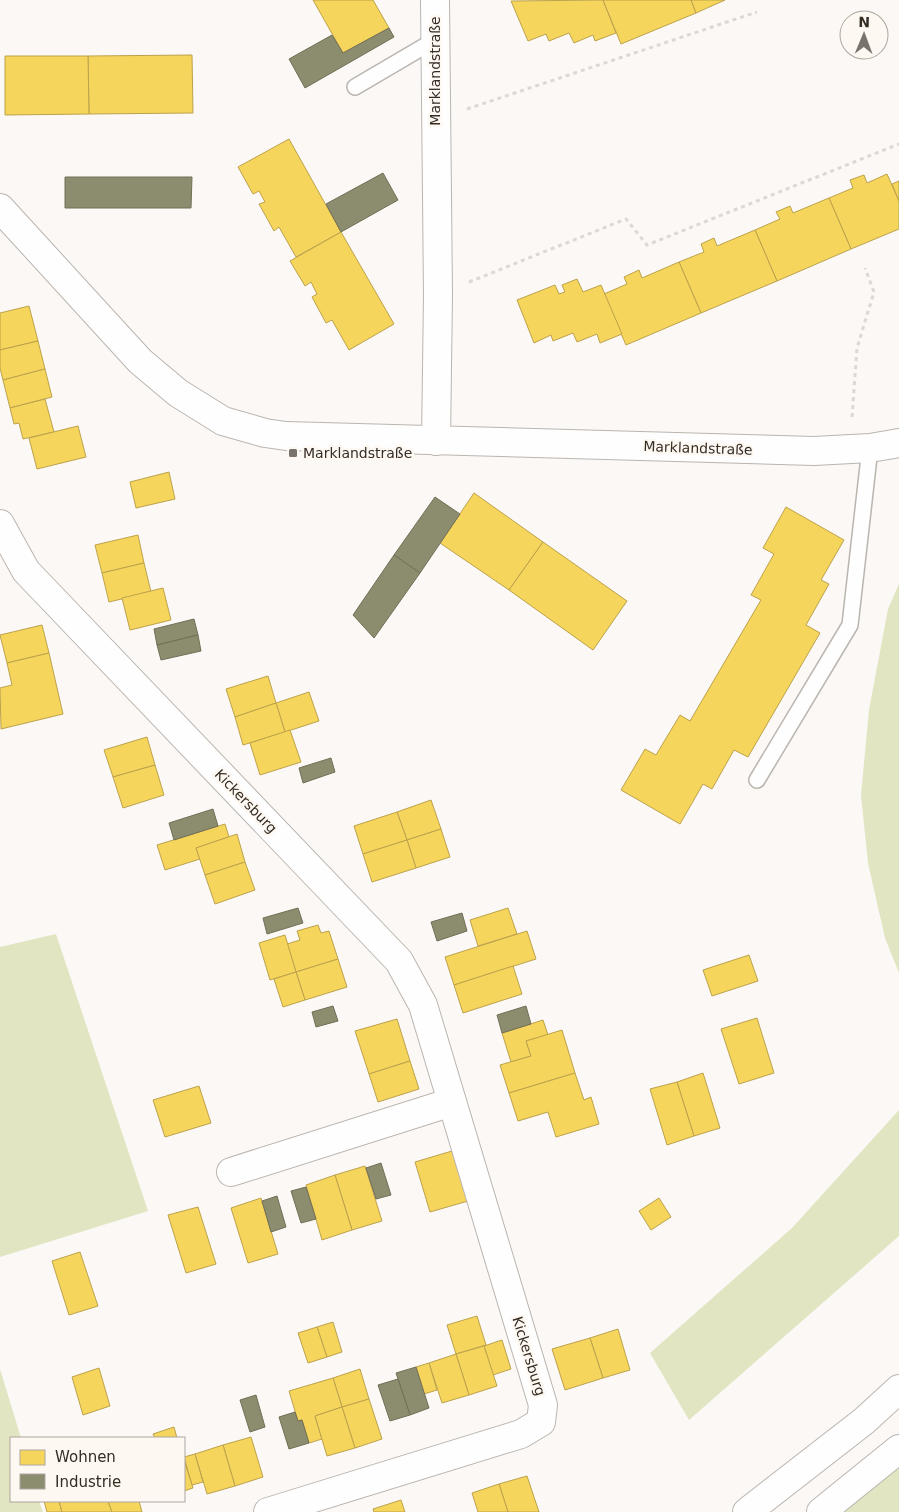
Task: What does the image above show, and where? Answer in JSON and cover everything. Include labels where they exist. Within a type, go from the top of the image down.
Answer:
[{"type":"main road","name":"Marklandstraße","points":[[435,0],[438,295],[436,441]]},
{"type":"main road","name":"Marklandstraße","points":[[0,208],[140,361],[178,393],[223,421],[265,433],[286,436],[436,441],[814,451],[860,449],[899,443]]},
{"type":"main road","name":"Kickersburg","points":[[0,524],[26,572],[399,961],[423,1005],[543,1405],[541,1422],[521,1434],[268,1512]]},
{"type":"main road","points":[[231,1172],[452,1102]]},
{"type":"main road","points":[[748,1512],[864,1421],[899,1389]]},
{"type":"main road","points":[[821,1512],[899,1449]]},
{"type":"lane","points":[[355,87],[435,40]]},
{"type":"lane","points":[[757,780],[850,625],[860,449]]},
{"type":"path","points":[[436,120],[757,12]]},
{"type":"path","points":[[438,295],[626,219],[647,245],[899,144]]},
{"type":"path","points":[[860,449],[857,348],[874,292],[865,268]]},
{"type":"green space","points":[[899,584],[899,973],[885,938],[868,863],[861,795],[869,710],[888,609]]},
{"type":"green space","points":[[56,934],[148,1211],[0,1257],[0,947]]},
{"type":"green space","points":[[899,1110],[899,1236],[689,1420],[650,1353],[792,1228]]},
{"type":"green space","points":[[0,1369],[21,1437],[10,1437],[10,1502],[39,1502],[43,1512],[0,1512]]},
{"type":"green space","points":[[899,1464],[899,1512],[842,1512]]},
{"type":"building: Wohnen","points":[[313,0],[373,0],[389,28],[343,53]]},
{"type":"building: Wohnen","points":[[603,0],[616,33],[595,41],[593,35],[574,43],[569,33],[549,41],[546,34],[528,41],[511,1]]},
{"type":"building: Wohnen","points":[[603,0],[691,0],[696,13],[621,44]]},
{"type":"building: Wohnen","points":[[691,0],[725,0],[696,13]]},
{"type":"building: Wohnen","points":[[192,55],[193,113],[89,114],[88,56]]},
{"type":"building: Wohnen","points":[[5,56],[88,56],[89,114],[5,115]]},
{"type":"building: Wohnen","points":[[289,139],[341,232],[296,257],[279,227],[274,231],[259,204],[265,202],[259,191],[253,194],[238,167]]},
{"type":"building: Wohnen","points":[[887,174],[899,201],[899,229],[851,249],[829,198],[853,188],[850,180],[864,175],[867,183]]},
{"type":"building: Wohnen","points":[[899,181],[899,201],[892,184]]},
{"type":"building: Wohnen","points":[[829,198],[851,249],[777,281],[755,230],[780,219],[776,212],[790,206],[793,213]]},
{"type":"building: Wohnen","points":[[755,230],[777,281],[701,313],[679,262],[704,252],[701,244],[714,238],[717,246]]},
{"type":"building: Wohnen","points":[[341,232],[394,324],[349,350],[332,320],[326,323],[312,297],[317,294],[311,282],[305,286],[290,261]]},
{"type":"building: Wohnen","points":[[679,262],[701,313],[626,345],[604,294],[627,284],[624,277],[639,270],[642,278]]},
{"type":"building: Wohnen","points":[[577,279],[583,292],[601,285],[622,334],[600,343],[597,334],[577,342],[573,333],[553,341],[551,335],[534,343],[517,300],[555,285],[559,294],[565,292],[562,285]]},
{"type":"building: Wohnen","points":[[29,306],[38,341],[0,350],[0,313]]},
{"type":"building: Wohnen","points":[[38,341],[45,369],[3,380],[0,368],[0,350]]},
{"type":"building: Wohnen","points":[[45,369],[52,397],[10,408],[3,380]]},
{"type":"building: Wohnen","points":[[45,399],[54,432],[23,439],[19,423],[14,424],[10,408]]},
{"type":"building: Wohnen","points":[[78,426],[86,457],[37,469],[29,438]]},
{"type":"building: Wohnen","points":[[169,472],[175,499],[136,508],[130,482]]},
{"type":"building: Wohnen","points":[[474,493],[543,542],[509,590],[440,543]]},
{"type":"building: Wohnen","points":[[786,507],[844,540],[821,580],[829,584],[806,625],[820,633],[748,757],[734,750],[712,789],[703,784],[680,824],[621,790],[645,749],[656,755],[680,715],[690,721],[761,600],[751,595],[774,554],[763,548]]},
{"type":"building: Wohnen","points":[[138,535],[144,563],[102,573],[95,545]]},
{"type":"building: Wohnen","points":[[543,542],[627,601],[593,650],[509,590]]},
{"type":"building: Wohnen","points":[[144,563],[151,592],[109,602],[102,573]]},
{"type":"building: Wohnen","points":[[163,588],[171,620],[130,630],[122,598]]},
{"type":"building: Wohnen","points":[[42,625],[49,653],[7,663],[0,635]]},
{"type":"building: Wohnen","points":[[49,653],[63,714],[1,729],[0,688],[12,685],[7,663]]},
{"type":"building: Wohnen","points":[[268,676],[276,703],[235,717],[226,689]]},
{"type":"building: Wohnen","points":[[309,692],[319,721],[285,732],[276,703]]},
{"type":"building: Wohnen","points":[[276,703],[285,732],[243,745],[235,717]]},
{"type":"building: Wohnen","points":[[290,730],[301,762],[260,775],[250,743]]},
{"type":"building: Wohnen","points":[[147,737],[155,765],[113,777],[104,750]]},
{"type":"building: Wohnen","points":[[155,765],[164,795],[123,808],[113,777]]},
{"type":"building: Wohnen","points":[[431,800],[441,829],[407,840],[397,812]]},
{"type":"building: Wohnen","points":[[397,812],[407,840],[363,854],[354,826]]},
{"type":"building: Wohnen","points":[[225,824],[229,837],[196,848],[200,859],[165,870],[157,845]]},
{"type":"building: Wohnen","points":[[441,829],[450,857],[416,868],[407,840]]},
{"type":"building: Wohnen","points":[[237,834],[245,862],[205,875],[196,848]]},
{"type":"building: Wohnen","points":[[407,840],[416,868],[372,882],[363,854]]},
{"type":"building: Wohnen","points":[[245,862],[255,890],[215,904],[205,875]]},
{"type":"building: Wohnen","points":[[508,908],[517,934],[478,946],[470,920]]},
{"type":"building: Wohnen","points":[[318,925],[321,933],[329,931],[338,959],[296,972],[287,944],[300,940],[297,931]]},
{"type":"building: Wohnen","points":[[527,931],[536,959],[454,985],[445,957]]},
{"type":"building: Wohnen","points":[[285,935],[296,972],[270,980],[259,943]]},
{"type":"building: Wohnen","points":[[749,955],[758,981],[712,996],[703,970]]},
{"type":"building: Wohnen","points":[[338,959],[347,987],[305,1000],[296,972]]},
{"type":"building: Wohnen","points":[[513,966],[522,994],[463,1013],[454,985]]},
{"type":"building: Wohnen","points":[[296,972],[305,1000],[283,1007],[274,979]]},
{"type":"building: Wohnen","points":[[757,1018],[774,1073],[739,1084],[721,1029]]},
{"type":"building: Wohnen","points":[[397,1019],[410,1061],[369,1074],[355,1031]]},
{"type":"building: Wohnen","points":[[543,1020],[548,1035],[526,1041],[531,1056],[511,1062],[502,1033]]},
{"type":"building: Wohnen","points":[[562,1030],[575,1073],[509,1093],[500,1065],[531,1056],[526,1041]]},
{"type":"building: Wohnen","points":[[410,1061],[419,1089],[378,1102],[369,1074]]},
{"type":"building: Wohnen","points":[[575,1073],[584,1100],[591,1097],[599,1124],[556,1137],[548,1112],[518,1121],[509,1093]]},
{"type":"building: Wohnen","points":[[703,1073],[720,1128],[694,1136],[677,1082]]},
{"type":"building: Wohnen","points":[[677,1082],[694,1136],[667,1145],[650,1089]]},
{"type":"building: Wohnen","points":[[199,1086],[211,1123],[165,1137],[153,1100]]},
{"type":"building: Wohnen","points":[[452,1151],[468,1201],[430,1212],[415,1162]]},
{"type":"building: Wohnen","points":[[365,1166],[382,1221],[352,1230],[335,1175]]},
{"type":"building: Wohnen","points":[[335,1175],[352,1230],[322,1240],[306,1185]]},
{"type":"building: Wohnen","points":[[261,1198],[278,1254],[248,1263],[231,1208]]},
{"type":"building: Wohnen","points":[[659,1198],[671,1217],[651,1230],[639,1211]]},
{"type":"building: Wohnen","points":[[198,1207],[216,1264],[186,1273],[168,1215]]},
{"type":"building: Wohnen","points":[[80,1252],[98,1306],[69,1315],[52,1261]]},
{"type":"building: Wohnen","points":[[477,1316],[486,1345],[456,1354],[447,1325]]},
{"type":"building: Wohnen","points":[[333,1322],[342,1352],[327,1357],[317,1327]]},
{"type":"building: Wohnen","points":[[317,1327],[327,1357],[308,1363],[298,1333]]},
{"type":"building: Wohnen","points":[[618,1329],[630,1370],[603,1378],[590,1338]]},
{"type":"building: Wohnen","points":[[590,1338],[603,1378],[565,1390],[552,1349]]},
{"type":"building: Wohnen","points":[[502,1340],[511,1369],[493,1375],[484,1346]]},
{"type":"building: Wohnen","points":[[484,1346],[497,1386],[469,1395],[456,1354]]},
{"type":"building: Wohnen","points":[[456,1354],[469,1395],[442,1403],[429,1363]]},
{"type":"building: Wohnen","points":[[429,1363],[437,1390],[424,1394],[416,1367]]},
{"type":"building: Wohnen","points":[[99,1368],[110,1406],[83,1415],[72,1377]]},
{"type":"building: Wohnen","points":[[360,1369],[369,1399],[342,1407],[333,1378]]},
{"type":"building: Wohnen","points":[[333,1378],[342,1407],[315,1416],[322,1439],[309,1443],[302,1420],[298,1421],[289,1391]]},
{"type":"building: Wohnen","points":[[369,1399],[382,1439],[355,1448],[342,1407]]},
{"type":"building: Wohnen","points":[[342,1407],[355,1448],[327,1456],[315,1416]]},
{"type":"building: Wohnen","points":[[174,1427],[177,1437],[154,1437],[153,1434]]},
{"type":"building: Wohnen","points":[[251,1437],[263,1477],[235,1486],[223,1445]]},
{"type":"building: Wohnen","points":[[223,1445],[235,1486],[207,1494],[195,1454]]},
{"type":"building: Wohnen","points":[[195,1454],[203,1482],[192,1485],[185,1457]]},
{"type":"building: Wohnen","points":[[185,1463],[193,1488],[185,1491]]},
{"type":"building: Wohnen","points":[[527,1476],[539,1512],[508,1512],[499,1484]]},
{"type":"building: Wohnen","points":[[499,1484],[508,1512],[478,1512],[472,1493]]},
{"type":"building: Wohnen","points":[[401,1500],[405,1512],[374,1512],[373,1509]]},
{"type":"building: Wohnen","points":[[44,1502],[59,1502],[62,1512],[47,1512]]},
{"type":"building: Wohnen","points":[[59,1502],[108,1502],[112,1512],[62,1512]]},
{"type":"building: Wohnen","points":[[108,1502],[139,1502],[142,1512],[112,1512]]},
{"type":"building: Industrie","points":[[389,28],[394,37],[305,88],[289,59],[332,35],[343,53]]},
{"type":"building: Industrie","points":[[383,173],[398,200],[341,232],[326,204]]},
{"type":"building: Industrie","points":[[65,177],[192,177],[191,208],[65,208]]},
{"type":"building: Industrie","points":[[435,497],[460,514],[420,573],[394,555]]},
{"type":"building: Industrie","points":[[394,555],[420,573],[374,638],[353,615]]},
{"type":"building: Industrie","points":[[194,619],[198,635],[157,645],[154,629]]},
{"type":"building: Industrie","points":[[198,635],[201,651],[161,660],[157,645]]},
{"type":"building: Industrie","points":[[331,758],[335,772],[303,783],[299,768]]},
{"type":"building: Industrie","points":[[213,809],[218,826],[174,840],[169,823]]},
{"type":"building: Industrie","points":[[298,908],[303,923],[267,934],[263,918]]},
{"type":"building: Industrie","points":[[462,913],[467,931],[437,941],[431,922]]},
{"type":"building: Industrie","points":[[333,1006],[338,1021],[316,1027],[312,1012]]},
{"type":"building: Industrie","points":[[526,1006],[531,1024],[502,1033],[497,1015]]},
{"type":"building: Industrie","points":[[381,1163],[391,1195],[376,1199],[366,1168]]},
{"type":"building: Industrie","points":[[306,1187],[316,1219],[301,1223],[291,1191]]},
{"type":"building: Industrie","points":[[277,1196],[286,1227],[271,1232],[262,1201]]},
{"type":"building: Industrie","points":[[416,1367],[429,1408],[410,1415],[396,1373]]},
{"type":"building: Industrie","points":[[398,1379],[410,1415],[390,1421],[378,1385]]},
{"type":"building: Industrie","points":[[256,1395],[265,1427],[250,1432],[240,1400]]},
{"type":"building: Industrie","points":[[295,1412],[298,1421],[302,1420],[309,1443],[289,1449],[279,1417]]},
{"type":"place","name":"Marklandstraße","points":[[293,453]]}]
